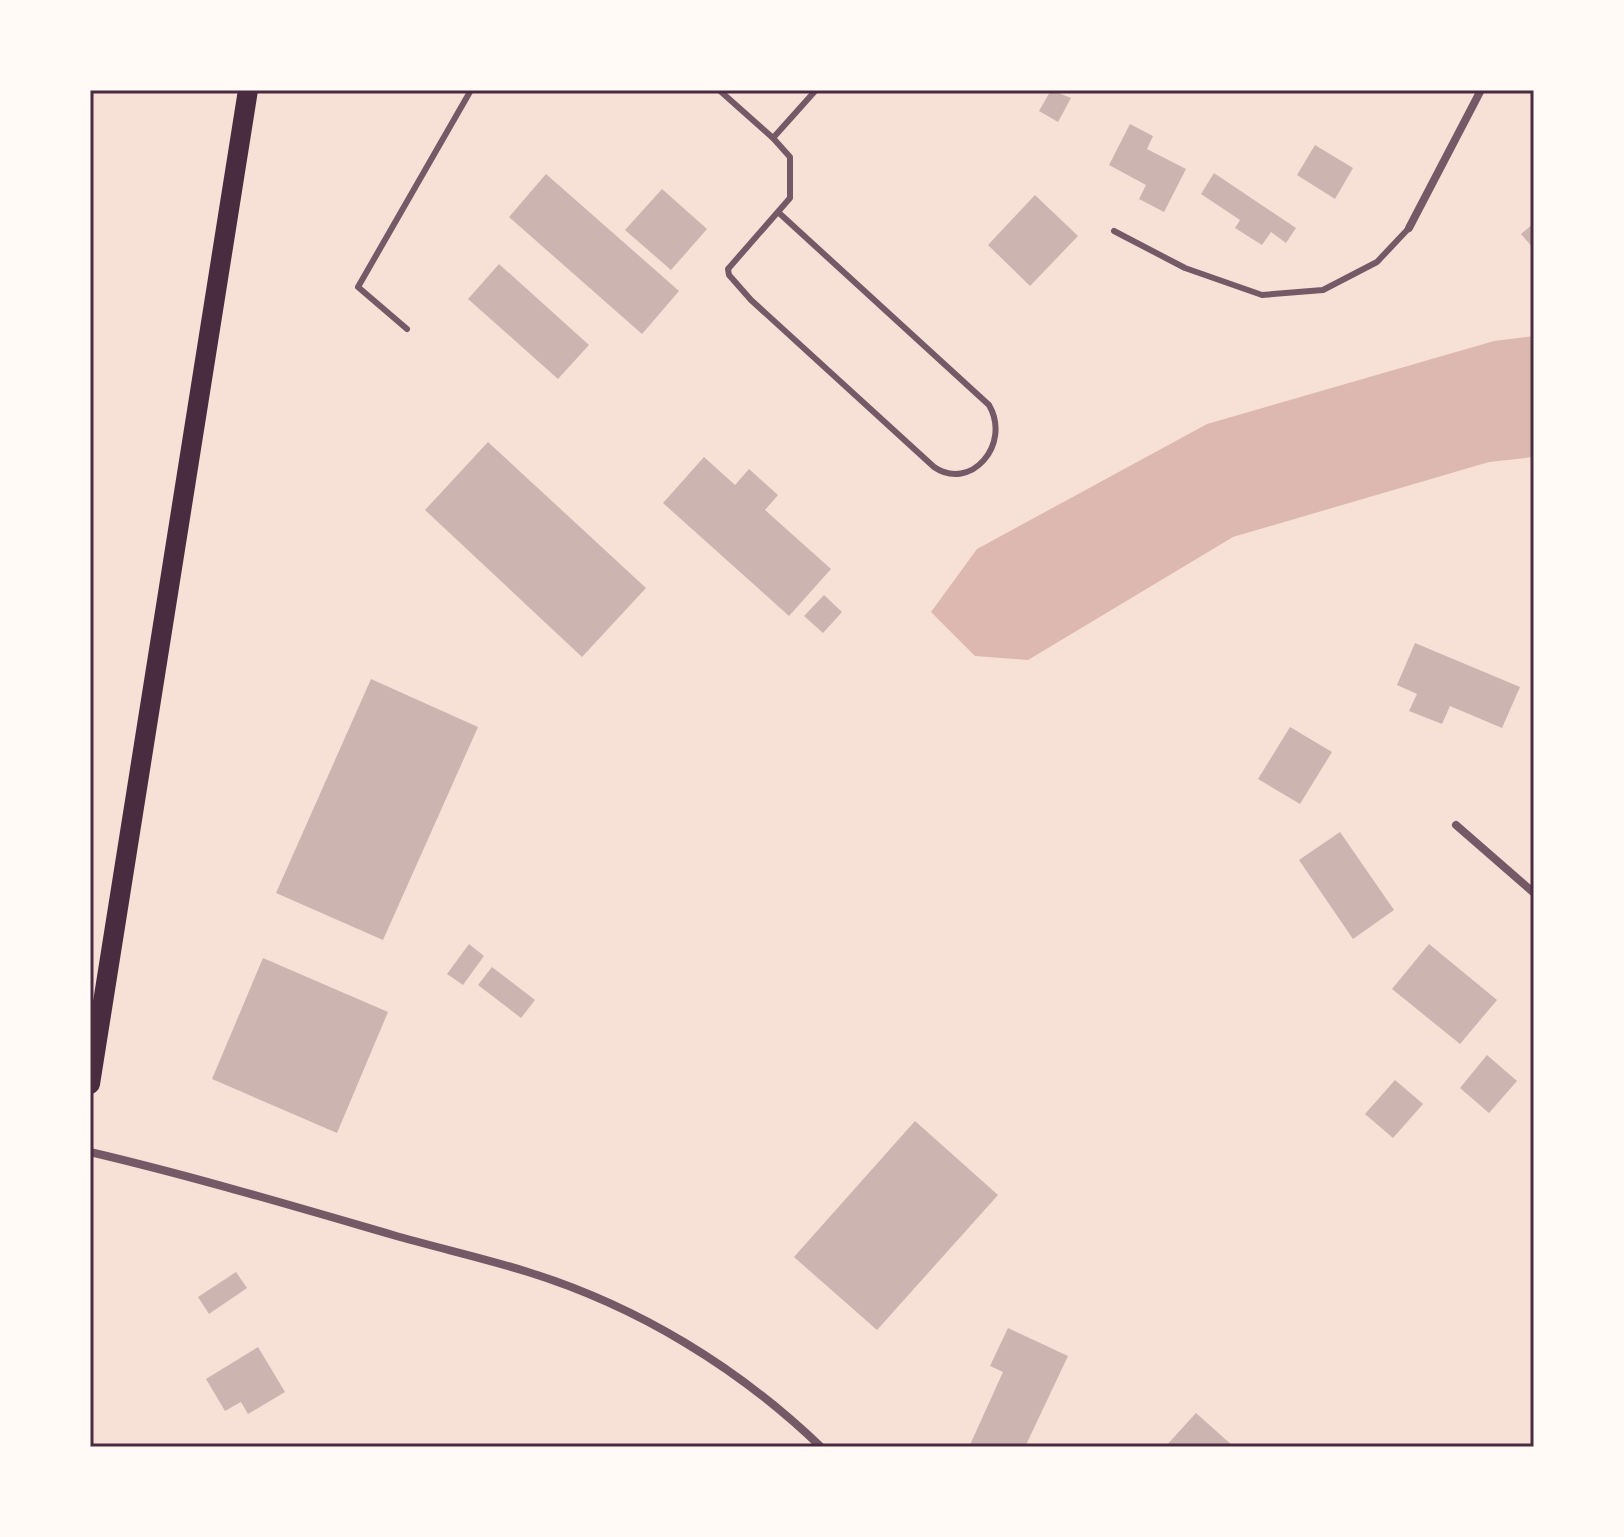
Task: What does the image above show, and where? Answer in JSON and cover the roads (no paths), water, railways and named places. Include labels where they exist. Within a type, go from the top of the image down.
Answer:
[{"type":"main road","points":[[90,1084],[248,90]]},
{"type":"street","points":[[1409,228],[1481,90]]},
{"type":"street","points":[[1456,825],[1534,893]]},
{"type":"street","points":[[90,1152],[201,1178],[576,1288],[672,1335],[718,1363],[821,1447]]},
{"type":"lane","points":[[407,329],[358,287],[471,90]]},
{"type":"lane","points":[[719,90],[788,152],[791,165],[790,198],[728,269],[729,275],[751,300],[943,474],[968,472],[980,464],[999,430],[989,405],[778,212]]},
{"type":"lane","points":[[773,138],[816,90]]},
{"type":"lane","points":[[1114,231],[1185,268],[1262,295],[1323,290],[1377,262],[1409,228]]}]
